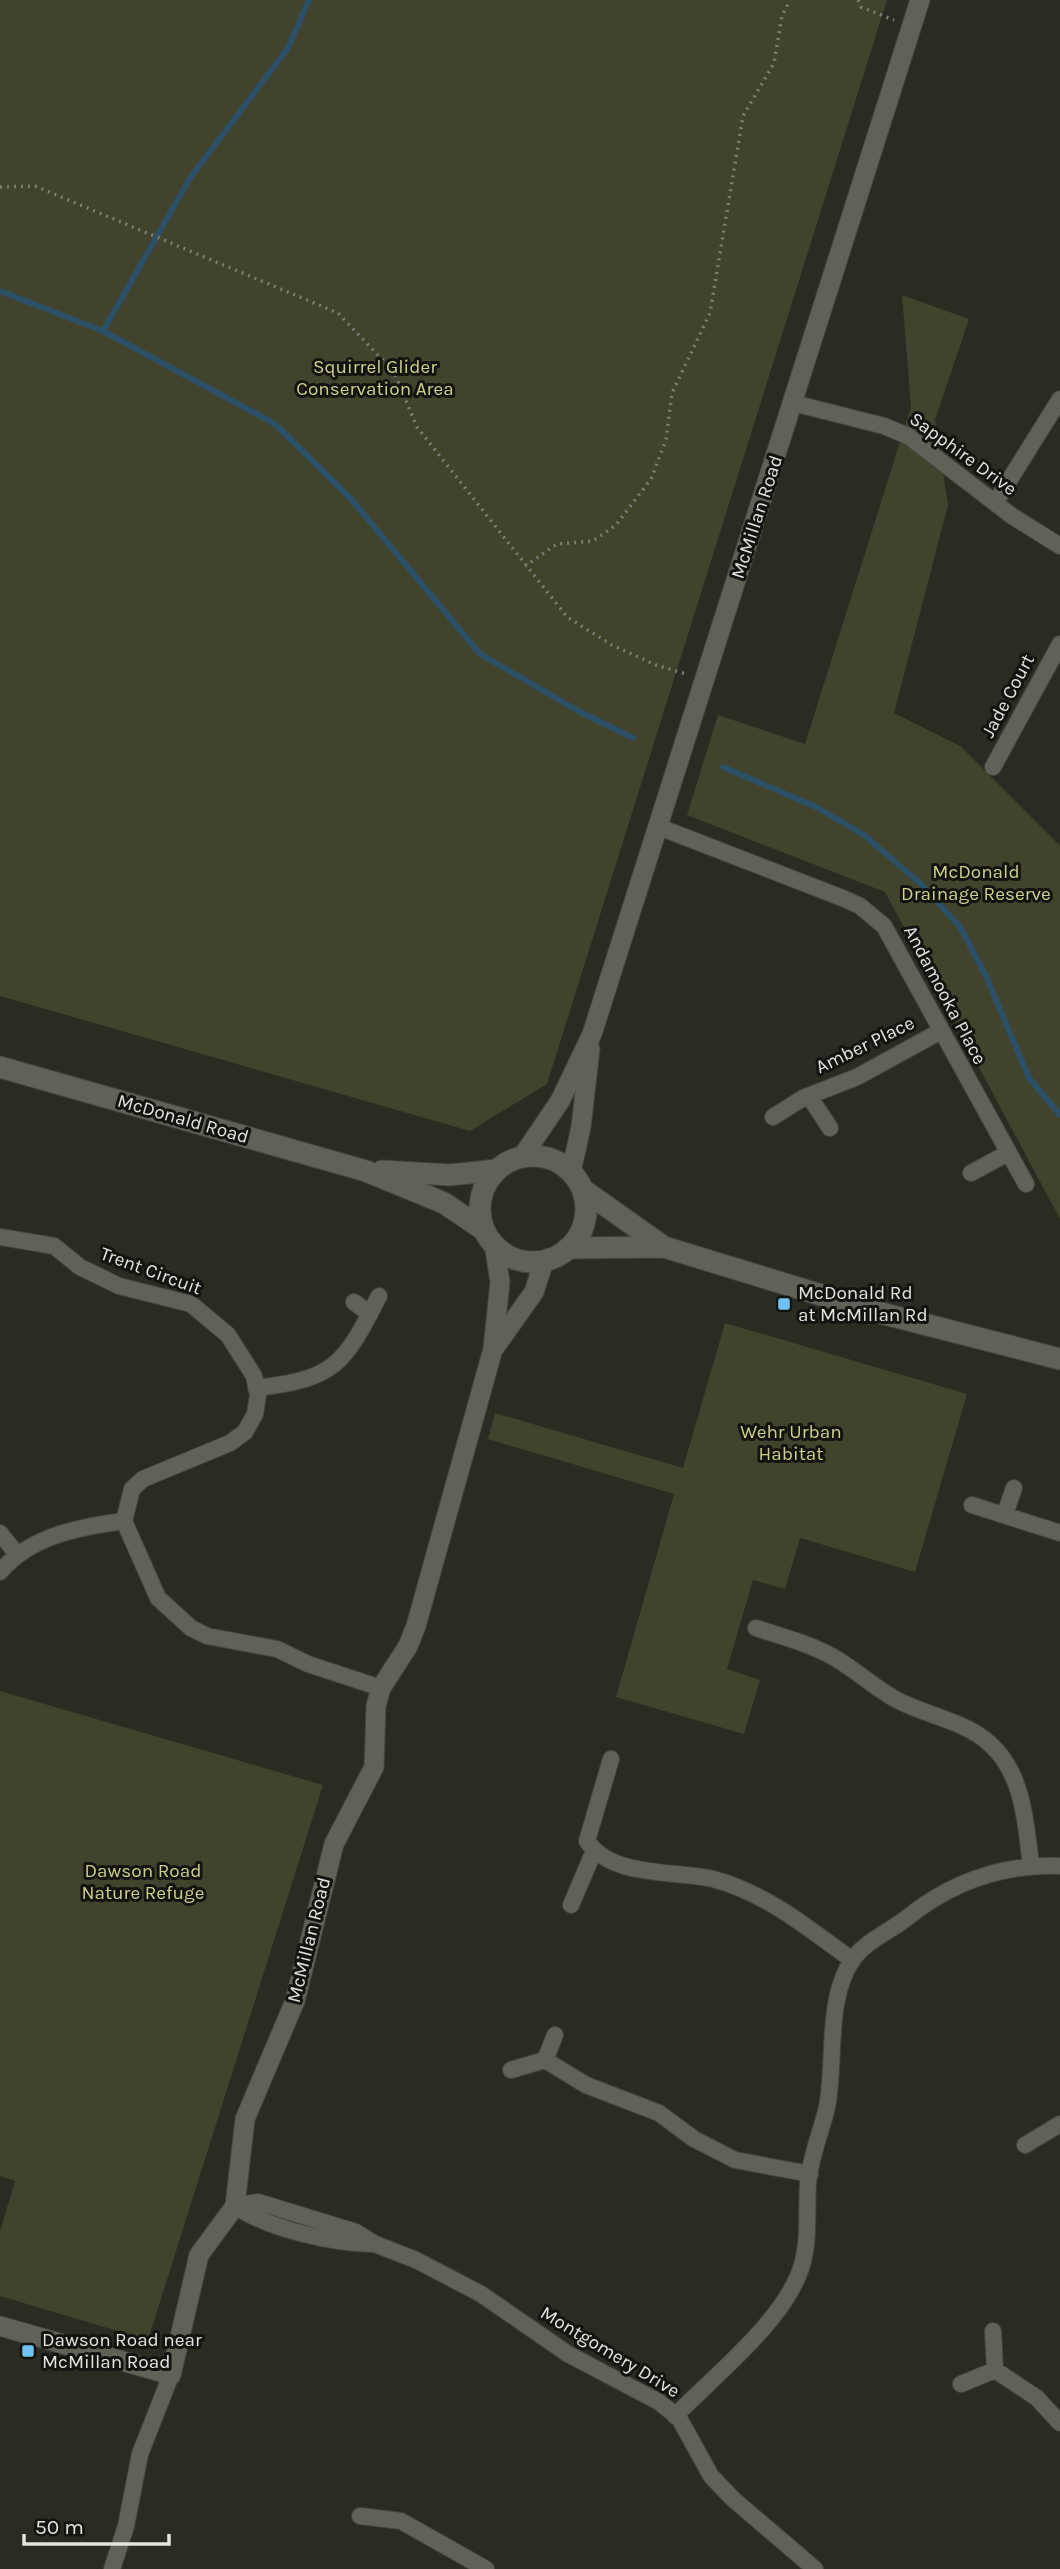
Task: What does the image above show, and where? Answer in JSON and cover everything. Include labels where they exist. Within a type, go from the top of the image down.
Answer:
[{"type":"main road","name":"McDonald Road","points":[[0,1067],[366,1171],[443,1203],[489,1237]]},
{"type":"main road","points":[[576,1180],[586,1204],[578,1236],[568,1248],[544,1261],[526,1261],[508,1256],[489,1237],[481,1198],[497,1170],[522,1157],[540,1156],[556,1161],[576,1180],[664,1247]]},
{"type":"main road","name":"McDonald Road","points":[[366,1171],[450,1175],[497,1170]]},
{"type":"main road","points":[[568,1248],[664,1247],[877,1312],[1060,1359]]},
{"type":"street","name":"McMillan Road","points":[[522,1157],[560,1101],[592,1034],[920,0]]},
{"type":"street","points":[[995,503],[1060,399]]},
{"type":"street","name":"Sapphire Drive","points":[[793,403],[884,426],[908,436],[995,503],[1060,546]]},
{"type":"street","name":"Jade Court","points":[[993,767],[1060,645]]},
{"type":"street","name":"Andamooka Place","points":[[659,827],[860,906],[884,926],[939,1032],[1026,1184]]},
{"type":"street","name":"Amber Place","points":[[773,1117],[809,1096],[857,1077],[939,1032]]},
{"type":"street","name":"McMillan Road","points":[[576,1180],[592,1034]]},
{"type":"street","name":"Amber Place","points":[[809,1096],[830,1128]]},
{"type":"street","points":[[971,1172],[1008,1153]]},
{"type":"street","name":"Trent Circuit","points":[[0,1237],[54,1246],[80,1268],[118,1286],[191,1304],[228,1335],[254,1376],[256,1388]]},
{"type":"street","name":"McMillan Road","points":[[112,2569],[126,2526],[140,2454],[171,2375],[199,2255],[235,2206],[245,2119],[295,2001],[334,1844],[374,1767],[377,1747],[376,1706],[381,1688],[408,1646],[416,1626],[493,1349],[500,1282],[489,1237]]},
{"type":"street","name":"McMillan Road","points":[[493,1349],[534,1292],[544,1261]]},
{"type":"street","points":[[379,1296],[354,1346],[339,1362],[319,1376],[256,1388],[255,1414],[245,1432],[230,1443],[143,1479],[132,1489],[124,1521],[158,1598],[172,1615],[191,1628],[207,1636],[277,1649],[307,1664],[381,1688]]},
{"type":"street","points":[[354,1302],[370,1314]]},
{"type":"street","points":[[1005,1514],[1014,1488]]},
{"type":"street","points":[[972,1505],[1060,1534]]},
{"type":"street","points":[[0,1572],[16,1553],[79,1528],[124,1521]]},
{"type":"street","points":[[0,1533],[16,1553]]},
{"type":"street","points":[[756,1628],[804,1643],[833,1657],[897,1700],[964,1726],[980,1736],[1007,1764],[1017,1782],[1023,1801],[1031,1865]]},
{"type":"street","points":[[611,1759],[587,1841],[594,1851],[639,1869],[711,1879],[737,1887],[790,1915],[852,1960]]},
{"type":"street","points":[[571,1905],[594,1851]]},
{"type":"street","points":[[675,2416],[779,2312],[792,2290],[807,2244],[810,2174],[830,2085],[837,2003],[852,1960],[864,1946],[958,1885],[1000,1870],[1031,1865],[1060,1866]]},
{"type":"street","points":[[545,2060],[555,2035]]},
{"type":"street","points":[[511,2070],[545,2060],[586,2085],[659,2113],[694,2139],[735,2160],[810,2174]]},
{"type":"street","points":[[1025,2145],[1060,2124]]},
{"type":"street","name":"Montgomery Drive","points":[[235,2206],[252,2217],[347,2243],[375,2244],[416,2260],[481,2294],[540,2336],[602,2374],[659,2402],[675,2416],[711,2476],[733,2499],[805,2558],[814,2569]]},
{"type":"street","points":[[0,2326],[171,2375]]},
{"type":"street","points":[[993,2331],[996,2370]]},
{"type":"street","points":[[961,2384],[996,2370]]},
{"type":"street","points":[[996,2370],[1037,2398],[1060,2423]]},
{"type":"street","points":[[360,2516],[401,2521],[486,2569]]},
{"type":"path","points":[[525,566],[556,544],[593,541],[616,525],[652,479],[666,440],[672,393],[710,313],[743,116],[774,63],[782,16],[790,0]]},
{"type":"path","points":[[858,0],[861,7],[912,26]]},
{"type":"path","points":[[0,187],[35,186],[338,313],[394,372],[417,427],[567,617],[634,655],[705,680]]},
{"type":"green space","name":"Squirrel Glider Conservation Area","points":[[0,0],[887,0],[547,1084],[470,1131],[0,996]]},
{"type":"green space","name":"McDonald Drainage Reserve","points":[[902,295],[969,319],[935,420],[948,505],[894,713],[960,746],[1060,846],[1060,1219],[885,892],[687,815],[718,715],[805,744],[911,407]]},
{"type":"green space","name":"Wehr Urban Habitat","points":[[725,1323],[967,1394],[915,1572],[800,1538],[785,1589],[753,1580],[727,1669],[760,1680],[744,1734],[616,1697],[674,1494],[488,1439],[495,1413],[683,1468]]},
{"type":"green space","name":"Dawson Road Nature Refuge","points":[[0,1691],[323,1785],[148,2340],[0,2296],[0,2231],[15,2181],[0,2176]]},
{"type":"waterway","points":[[103,331],[190,178],[288,48],[309,0]]},
{"type":"waterway","points":[[0,291],[103,331],[275,424],[351,499],[480,654],[580,712],[633,738]]},
{"type":"waterway","points":[[723,767],[816,807],[864,835],[921,884],[960,927],[986,976],[1029,1078],[1060,1115]]},
{"type":"place","name":"McDonald Rd at McMillan Rd","points":[[784,1304]]},
{"type":"place","name":"Dawson Road near McMillan Road","points":[[28,2351]]}]
